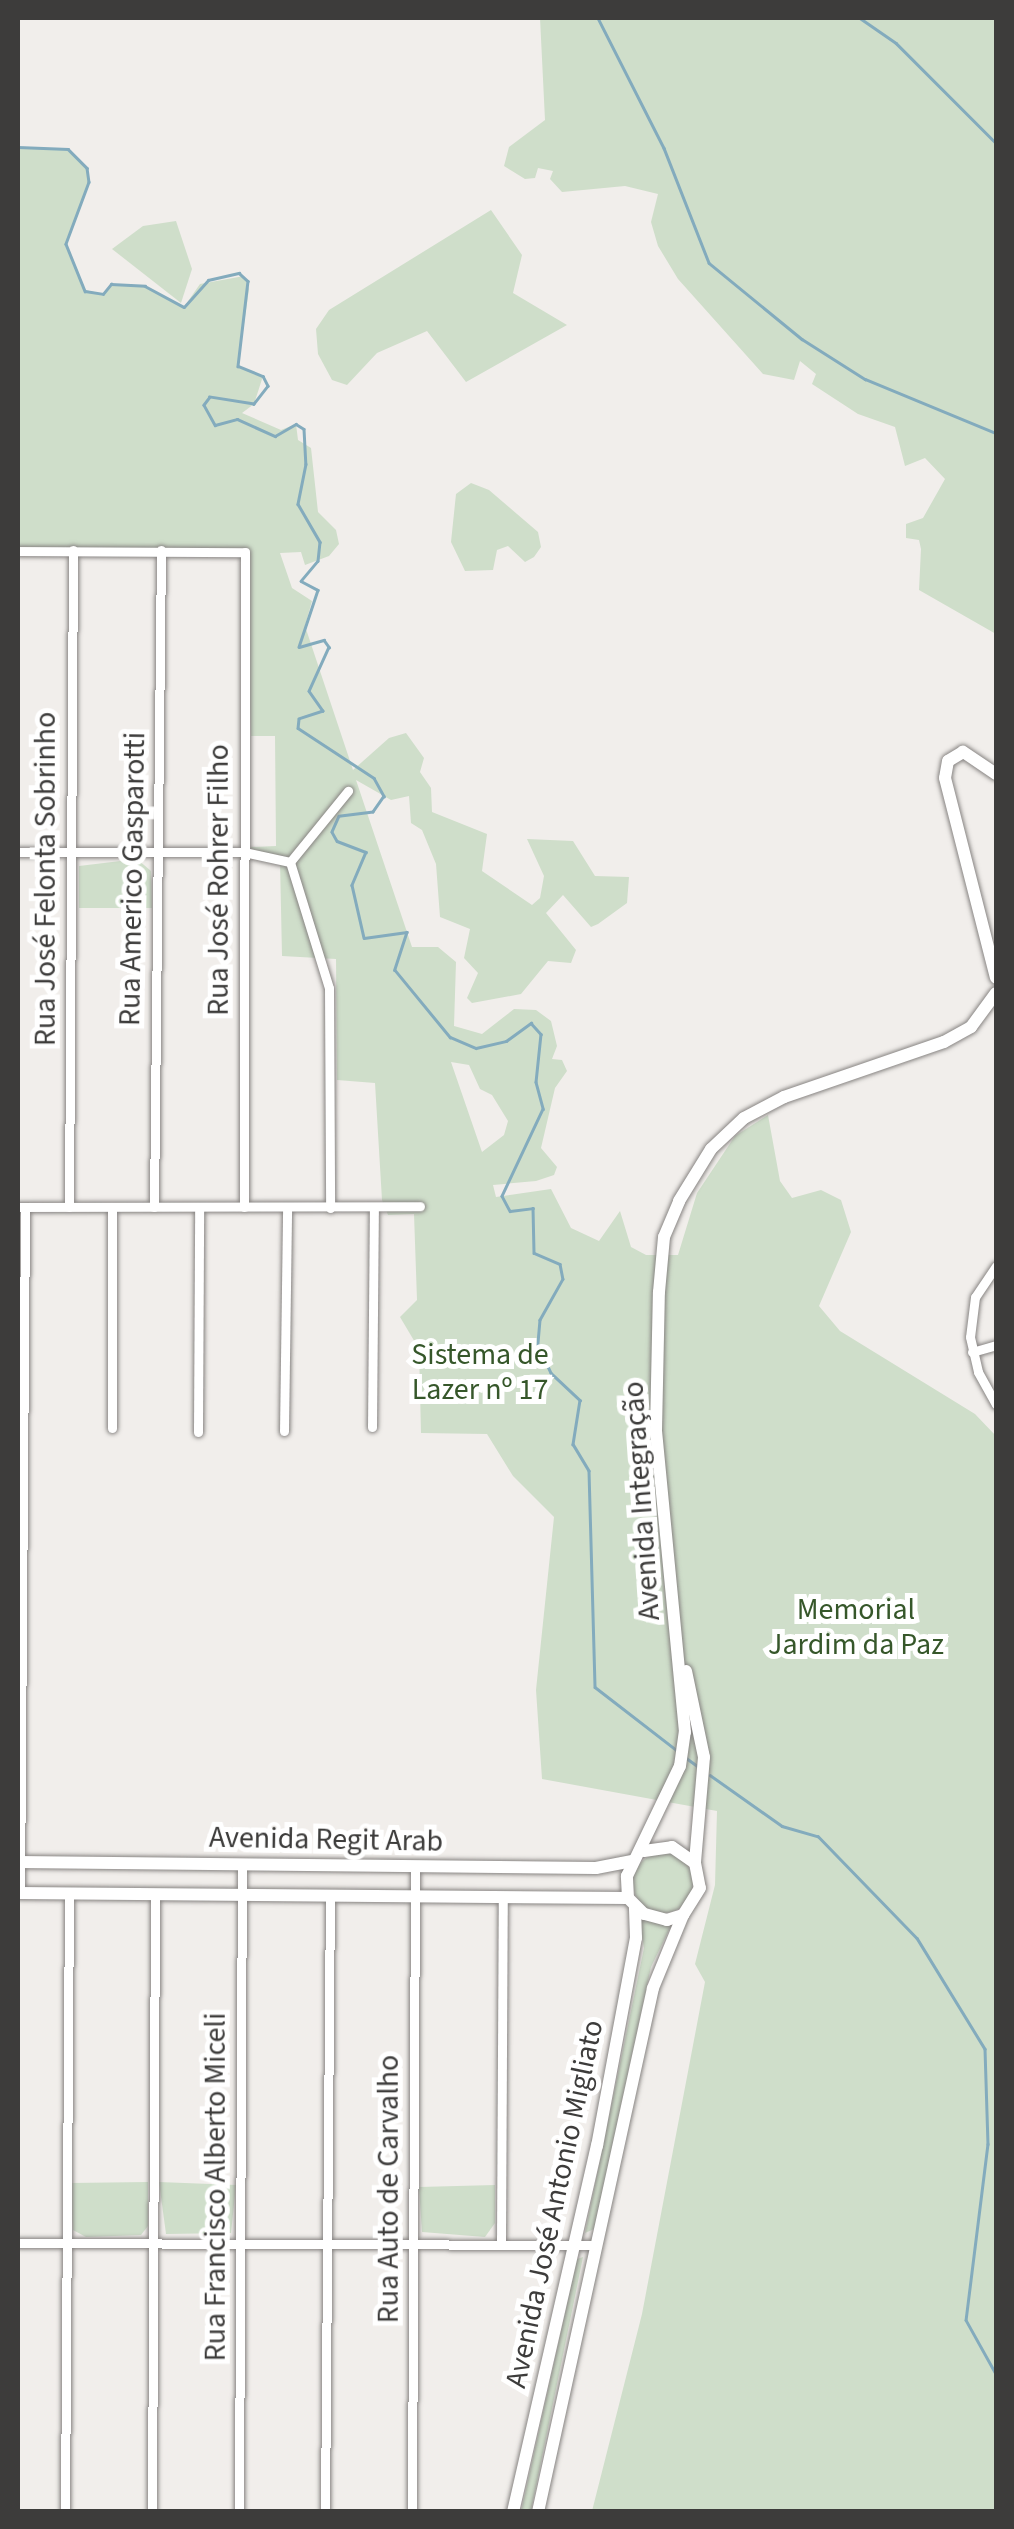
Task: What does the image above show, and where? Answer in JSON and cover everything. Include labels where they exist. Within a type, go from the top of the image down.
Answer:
[{"type":"main road","points":[[996,774],[975,754],[963,752],[948,762],[946,778],[996,978]]},
{"type":"main road","name":"Avenida Integração","points":[[644,1851],[682,1754],[680,1655],[656,1431],[658,1292],[664,1237],[679,1202],[711,1149],[744,1118],[784,1097],[944,1042],[972,1027],[996,994]]},
{"type":"main road","name":"Avenida Integração","points":[[680,1655],[702,1728],[703,1770],[695,1864]]},
{"type":"main road","points":[[672,1847],[695,1864],[700,1888],[683,1914],[655,1919],[632,1902],[633,1861],[644,1851],[672,1847]]},
{"type":"main road","name":"Avenida Regit Arab","points":[[20,1862],[596,1868],[633,1861]]},
{"type":"main road","name":"Avenida Regit Arab","points":[[19,1892],[502,1896],[632,1902]]},
{"type":"main road","name":"Avenida José Antonio Migliato","points":[[513,2512],[636,1938],[632,1902]]},
{"type":"main road","name":"Avenida José Antonio Migliato","points":[[538,2512],[653,1988],[683,1914]]},
{"type":"street","points":[[18,550],[162,550]]},
{"type":"street","name":"Rua José Felonta Sobrinho","points":[[69,1207],[73,550]]},
{"type":"street","name":"Rua José Rohrer Filho","points":[[162,550],[245,552],[244,1207]]},
{"type":"street","name":"Rua Americo Gasparotti","points":[[154,1207],[162,550]]},
{"type":"street","points":[[290,862],[348,791]]},
{"type":"street","points":[[18,852],[244,852],[290,862]]},
{"type":"street","points":[[290,862],[329,988],[330,1208]]},
{"type":"street","points":[[19,1892],[21,1208],[420,1206]]},
{"type":"street","points":[[112,1207],[112,1428]]},
{"type":"street","points":[[284,1431],[286,1207]]},
{"type":"street","points":[[372,1427],[374,1207]]},
{"type":"street","points":[[198,1432],[199,1208]]},
{"type":"street","points":[[996,1266],[975,1296],[972,1352],[996,1404]]},
{"type":"street","points":[[972,1352],[996,1345]]},
{"type":"street","name":"Rua Francisco Alberto Miceli","points":[[239,2512],[242,1863]]},
{"type":"street","name":"Rua Auto de Carvalho","points":[[412,2512],[415,1866]]},
{"type":"street","points":[[152,2512],[155,1894]]},
{"type":"street","points":[[65,2512],[69,1895]]},
{"type":"street","points":[[326,2512],[330,1895]]},
{"type":"street","points":[[502,1896],[502,2243]]},
{"type":"street","points":[[18,2243],[597,2245]]},
{"type":"green space","points":[[540,18],[996,18],[996,634],[919,590],[921,549],[919,540],[906,538],[906,524],[923,518],[945,479],[925,458],[905,466],[895,427],[858,414],[812,384],[816,374],[800,361],[794,380],[763,374],[678,279],[658,246],[651,222],[658,194],[625,186],[562,192],[550,179],[553,171],[538,168],[535,178],[525,179],[504,166],[509,147],[545,120]]},
{"type":"green space","points":[[18,147],[68,149],[87,168],[89,182],[66,244],[85,290],[103,294],[111,284],[145,286],[184,307],[200,284],[244,276],[249,289],[238,366],[263,376],[254,404],[242,413],[281,430],[296,424],[298,440],[311,448],[318,512],[336,530],[339,544],[329,556],[305,565],[301,552],[280,553],[292,588],[312,601],[305,626],[353,770],[389,738],[406,733],[424,758],[420,772],[431,788],[432,812],[487,834],[482,871],[532,905],[540,898],[544,876],[527,839],[573,841],[595,876],[629,877],[627,903],[598,924],[591,927],[563,895],[546,913],[576,950],[571,963],[548,961],[521,994],[472,1003],[467,998],[478,973],[464,958],[470,929],[440,917],[436,864],[422,830],[411,823],[409,796],[391,800],[356,780],[412,947],[438,947],[456,962],[454,1026],[482,1034],[514,1009],[536,1010],[551,1021],[557,1046],[552,1059],[562,1060],[567,1071],[555,1088],[541,1148],[557,1167],[554,1175],[536,1181],[493,1185],[496,1197],[551,1189],[571,1228],[599,1241],[620,1211],[631,1247],[646,1255],[678,1255],[697,1193],[735,1136],[768,1115],[780,1181],[792,1198],[821,1190],[841,1200],[851,1232],[819,1306],[840,1331],[975,1414],[996,1436],[996,2511],[592,2511],[642,2314],[705,1982],[695,1964],[715,1885],[717,1811],[542,1779],[536,1690],[554,1517],[513,1476],[487,1434],[421,1433],[419,1349],[400,1317],[417,1300],[414,1214],[388,1215],[382,1200],[375,1083],[337,1080],[336,959],[282,956],[280,861],[250,858],[251,847],[276,846],[275,736],[251,736],[245,553],[18,551]],"holes":[[[451,1062],[469,1065],[480,1089],[492,1095],[508,1121],[504,1135],[482,1152]]]},
{"type":"green space","points":[[491,210],[522,255],[513,293],[567,325],[466,382],[427,331],[377,353],[347,385],[332,380],[318,354],[316,329],[329,310]]},
{"type":"green space","points":[[176,221],[192,269],[181,303],[112,249],[143,226]]},
{"type":"green space","points":[[471,483],[489,490],[538,532],[541,547],[534,557],[525,562],[508,546],[497,550],[493,570],[465,571],[451,542],[456,494]]},
{"type":"green space","points":[[137,859],[151,871],[152,908],[79,908],[79,866]]},
{"type":"green space","points":[[663,1853],[684,1862],[693,1883],[684,1904],[663,1913],[642,1904],[633,1883],[642,1862]]},
{"type":"green space","points":[[639,1918],[672,1924],[651,1967],[594,2229],[585,2233],[644,1948]]},
{"type":"green space","points":[[148,2182],[148,2226],[141,2235],[86,2237],[73,2230],[70,2183]]},
{"type":"green space","points":[[159,2182],[236,2185],[231,2233],[166,2234]]},
{"type":"green space","points":[[495,2185],[495,2223],[485,2237],[422,2232],[419,2187]]},
{"type":"green space","points":[[583,2257],[531,2511],[521,2512],[577,2259]]},
{"type":"waterway","points":[[598,18],[664,148],[709,263],[802,339],[865,379],[996,433]]},
{"type":"waterway","points":[[860,18],[896,43],[996,143]]},
{"type":"waterway","points":[[18,147],[68,149],[87,168],[89,182],[66,244],[85,291],[103,294],[111,284],[145,286],[184,307],[208,280],[239,273],[248,281],[238,366],[263,376],[268,386],[254,404],[210,397],[204,405],[215,425],[237,419],[275,436],[296,424],[304,429],[306,464],[298,504],[320,542],[318,561],[301,581],[318,590],[299,647],[324,640],[329,647],[309,691],[323,711],[299,719],[298,728],[374,778],[384,796],[373,812],[339,816],[332,832],[337,841],[366,852],[352,885],[364,938],[407,932],[395,970],[450,1037],[476,1048],[506,1041],[531,1023],[541,1034],[536,1082],[543,1109],[502,1196],[510,1211],[533,1208],[534,1253],[560,1264],[563,1279],[540,1320],[538,1345],[551,1373],[580,1400],[573,1444],[589,1471],[595,1687],[679,1752]]},
{"type":"waterway","points":[[685,1757],[699,1767]]},
{"type":"waterway","points":[[710,1775],[782,1826],[818,1836],[917,1938],[985,2049],[988,2144],[966,2320],[996,2374]]},
{"type":"park label","name":"Sistema de Lazer nº 17","points":[[480,1372]]},
{"type":"park label","name":"Memorial Jardim da Paz","points":[[856,1627]]}]
